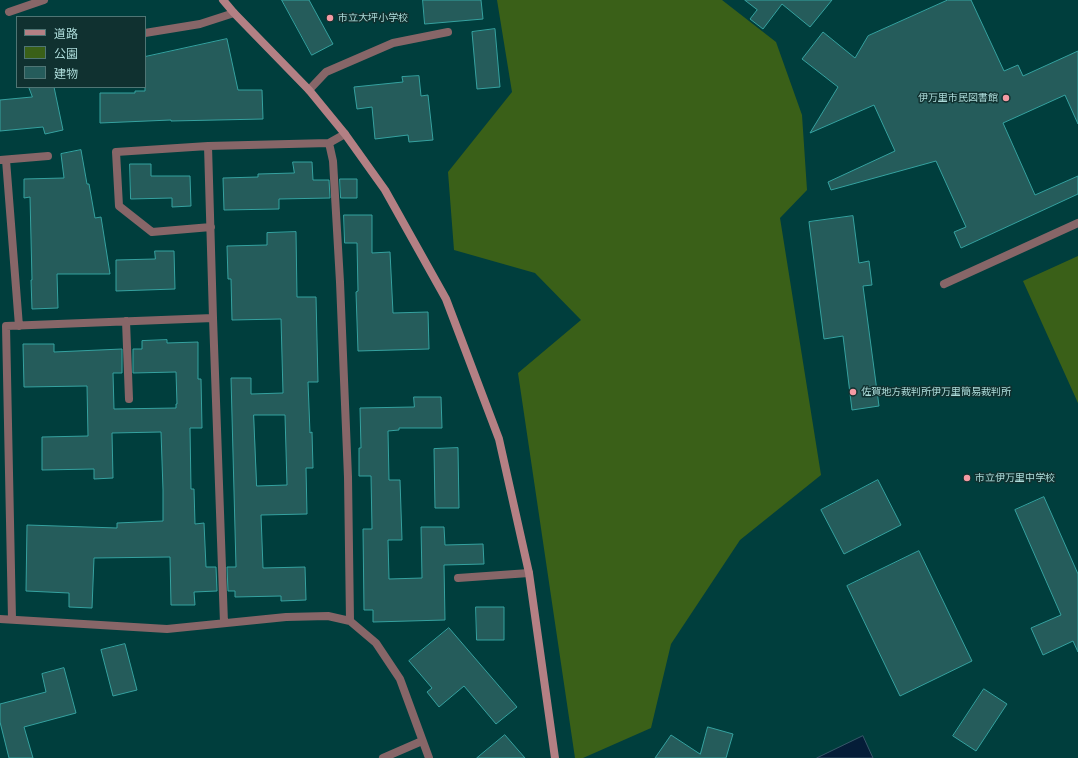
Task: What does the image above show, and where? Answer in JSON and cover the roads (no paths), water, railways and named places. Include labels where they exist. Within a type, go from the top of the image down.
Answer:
[{"type":"street","points":[[9,12],[44,0]]},
{"type":"street","points":[[223,0],[309,90],[345,134],[385,190],[446,299],[499,439],[529,573],[555,758]]},
{"type":"street","points":[[146,33],[200,24],[234,13]]},
{"type":"street","points":[[309,90],[326,72],[393,43],[448,32]]},
{"type":"street","points":[[211,227],[152,232],[119,206],[116,152],[208,146],[329,143],[345,134]]},
{"type":"street","points":[[329,143],[333,169],[347,446],[350,621]]},
{"type":"street","points":[[208,146],[224,624]]},
{"type":"street","points":[[19,326],[3,160],[48,156]]},
{"type":"street","points":[[944,284],[1078,223]]},
{"type":"street","points":[[12,619],[3,326],[213,318]]},
{"type":"street","points":[[126,321],[129,400]]},
{"type":"street","points":[[458,578],[529,573]]},
{"type":"street","points":[[0,619],[166,629],[293,617],[328,616],[350,621],[376,643],[400,679],[429,758]]},
{"type":"street","points":[[383,758],[422,740]]},
{"type":"water","points":[[863,736],[873,758],[817,758]]},
{"type":"place","name":"市立大坪小学校","points":[[330,18]]},
{"type":"place","name":"伊万里市民図書館","points":[[1006,98]]},
{"type":"place","name":"佐賀地方裁判所伊万里簡易裁判所","points":[[853,392]]},
{"type":"place","name":"市立伊万里中学校","points":[[967,478]]}]
